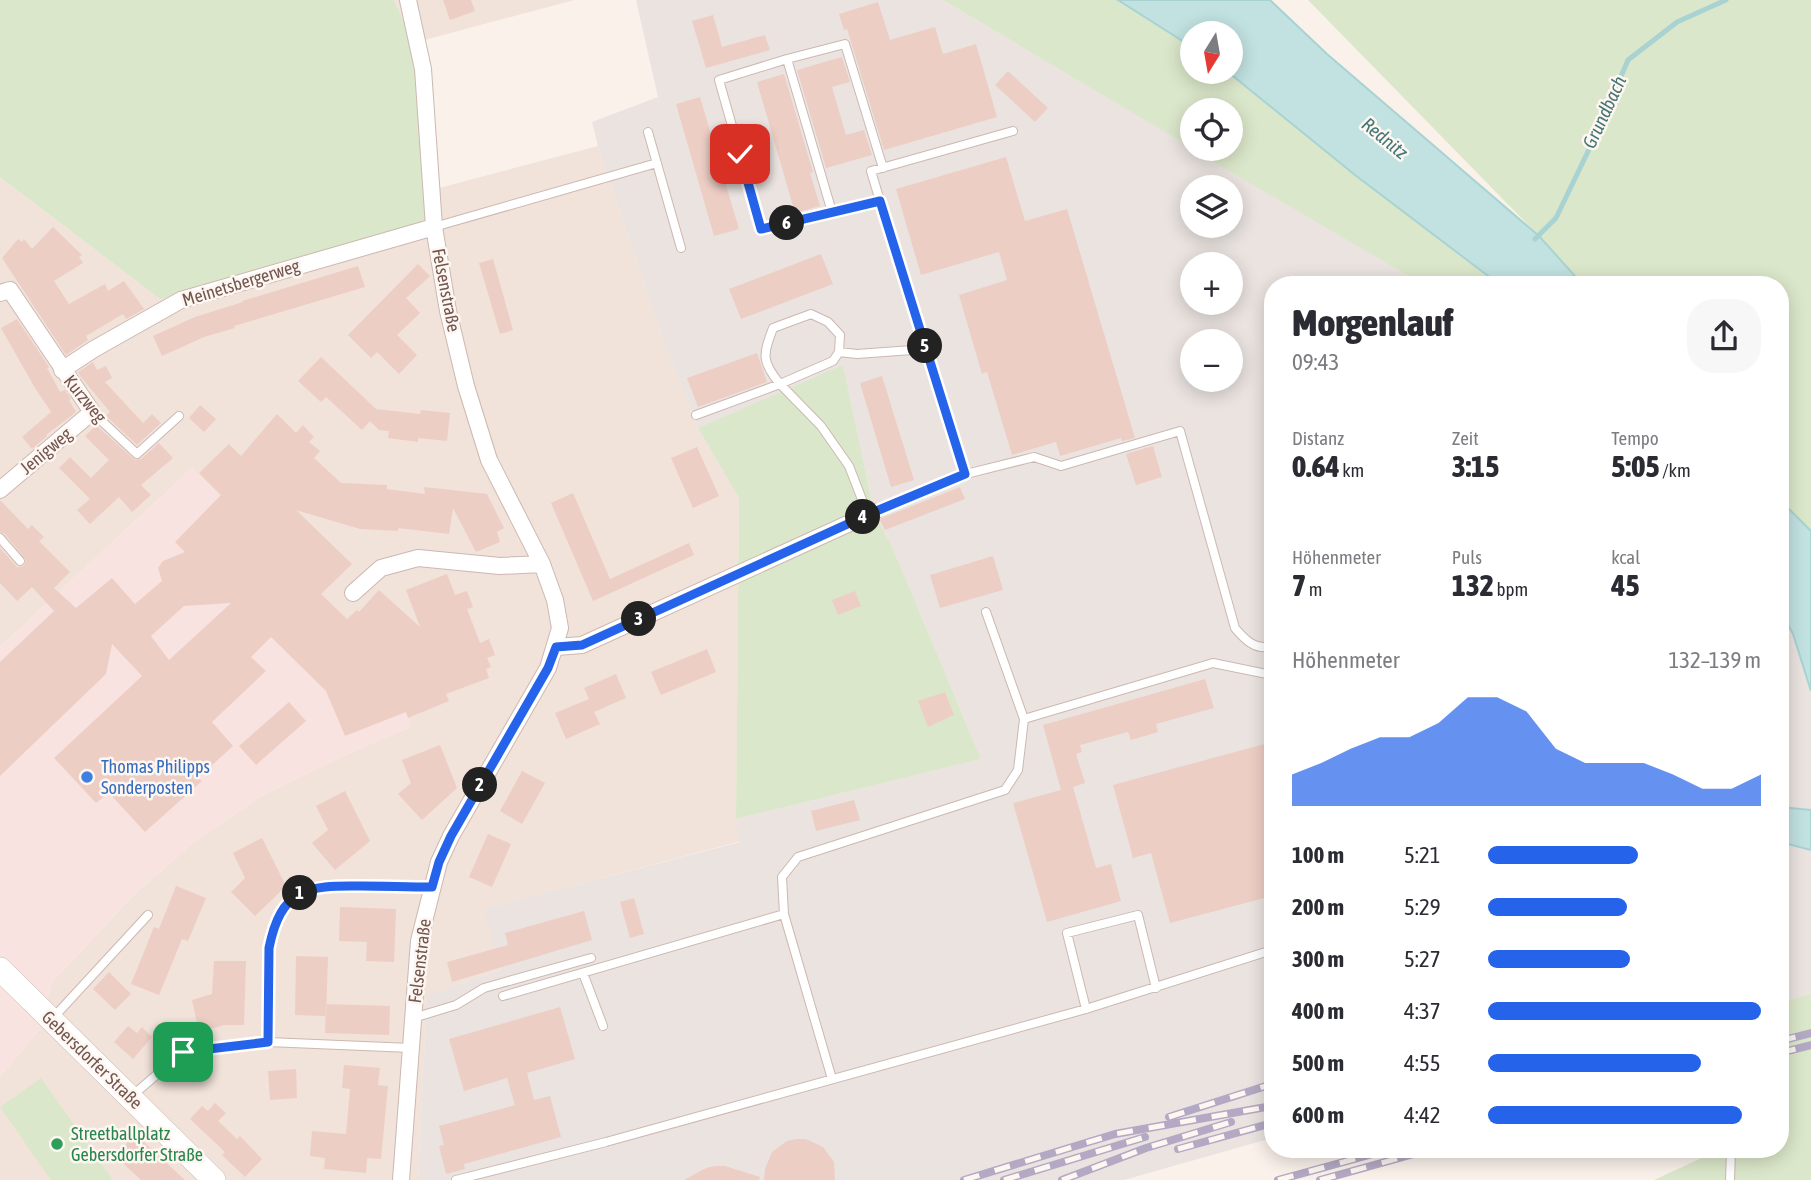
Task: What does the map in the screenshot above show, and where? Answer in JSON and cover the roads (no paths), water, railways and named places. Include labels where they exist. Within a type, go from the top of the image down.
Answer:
[{"type":"main road","name":"Gebersdorfer Straße","points":[[0,969],[214,1180]]},
{"type":"street","name":"Felsenstraße","points":[[401,1180],[419,941],[439,862],[451,836],[548,668],[560,628],[555,600],[542,564],[489,460],[466,386],[434,227],[424,69],[408,0]]},
{"type":"street","name":"Meinetsbergerweg","points":[[62,370],[181,300],[434,227]]},
{"type":"street","name":"Kurzweg","points":[[5,292],[92,412]]},
{"type":"street","name":"Jenigweg","points":[[0,490],[92,412]]},
{"type":"street","points":[[556,647],[582,645],[871,513]]},
{"type":"street","points":[[353,593],[381,568],[418,558],[500,566],[542,564]]},
{"type":"lane","points":[[880,201],[761,229],[719,80],[845,44],[883,168]]},
{"type":"lane","points":[[787,59],[832,212]]},
{"type":"lane","points":[[965,474],[872,172],[1013,131]]},
{"type":"lane","points":[[648,132],[681,248]]},
{"type":"lane","points":[[434,227],[657,163]]},
{"type":"lane","points":[[696,415],[780,384],[833,361],[839,352],[840,335],[828,322],[811,314],[773,328],[763,354],[768,370],[780,384],[821,426],[849,466],[871,513],[965,474],[1034,457],[1061,466],[1180,431],[1235,628],[1246,641],[1264,648]]},
{"type":"lane","points":[[839,352],[858,354],[926,349]]},
{"type":"lane","name":"Kurzweg","points":[[92,412],[137,454],[179,416]]},
{"type":"lane","points":[[0,538],[20,561]]},
{"type":"lane","points":[[832,1079],[783,914],[782,877],[798,857],[1005,790],[1018,771],[1024,719],[986,612]]},
{"type":"lane","points":[[1024,719],[1213,663],[1264,673]]},
{"type":"lane","points":[[268,1042],[269,948],[278,915],[288,903],[303,891],[323,885],[432,887]]},
{"type":"lane","points":[[503,996],[783,914]]},
{"type":"lane","points":[[51,1020],[148,915]]},
{"type":"lane","points":[[1086,1009],[1067,933],[1138,915],[1156,988]]},
{"type":"lane","points":[[456,1180],[598,1144],[1086,1009],[1264,953]]},
{"type":"lane","points":[[413,1018],[457,1005],[484,988],[591,958]]},
{"type":"lane","points":[[583,973],[603,1026]]},
{"type":"lane","points":[[131,1097],[183,1052],[268,1042],[411,1048]]},
{"type":"lane","points":[[1730,1180],[1731,1158]]},
{"type":"water","name":"Rednitz","points":[[1118,0],[1270,0],[1327,54],[1539,236],[1575,276],[1488,276],[1355,175],[1243,84],[1243,21],[1180,21],[1180,39]]},
{"type":"water","points":[[1789,509],[1811,531],[1811,691],[1789,626]]},
{"type":"water","points":[[1789,808],[1811,810],[1811,850],[1789,844]]},
{"type":"waterway","name":"Grundbach","points":[[1535,239],[1556,218],[1628,60],[1677,22],[1726,0]]},
{"type":"railway","points":[[1789,1039],[1811,1033]]},
{"type":"railway","points":[[1789,1051],[1811,1045]]},
{"type":"railway","points":[[1169,1117],[1264,1087]]},
{"type":"railway","points":[[964,1180],[1115,1134],[1264,1107]]},
{"type":"railway","points":[[1062,1180],[1146,1148],[1231,1122]]},
{"type":"railway","points":[[1178,1149],[1264,1125]]},
{"type":"railway","points":[[1004,1180],[1145,1137]]},
{"type":"railway","points":[[1278,1180],[1358,1158]]},
{"type":"railway","points":[[1320,1180],[1399,1158]]},
{"type":"place","name":"Thomas Philipps Sonderposten","points":[[87,777]]},
{"type":"place","name":"Streetballplatz Gebersdorfer Straße","points":[[57,1144]]}]
